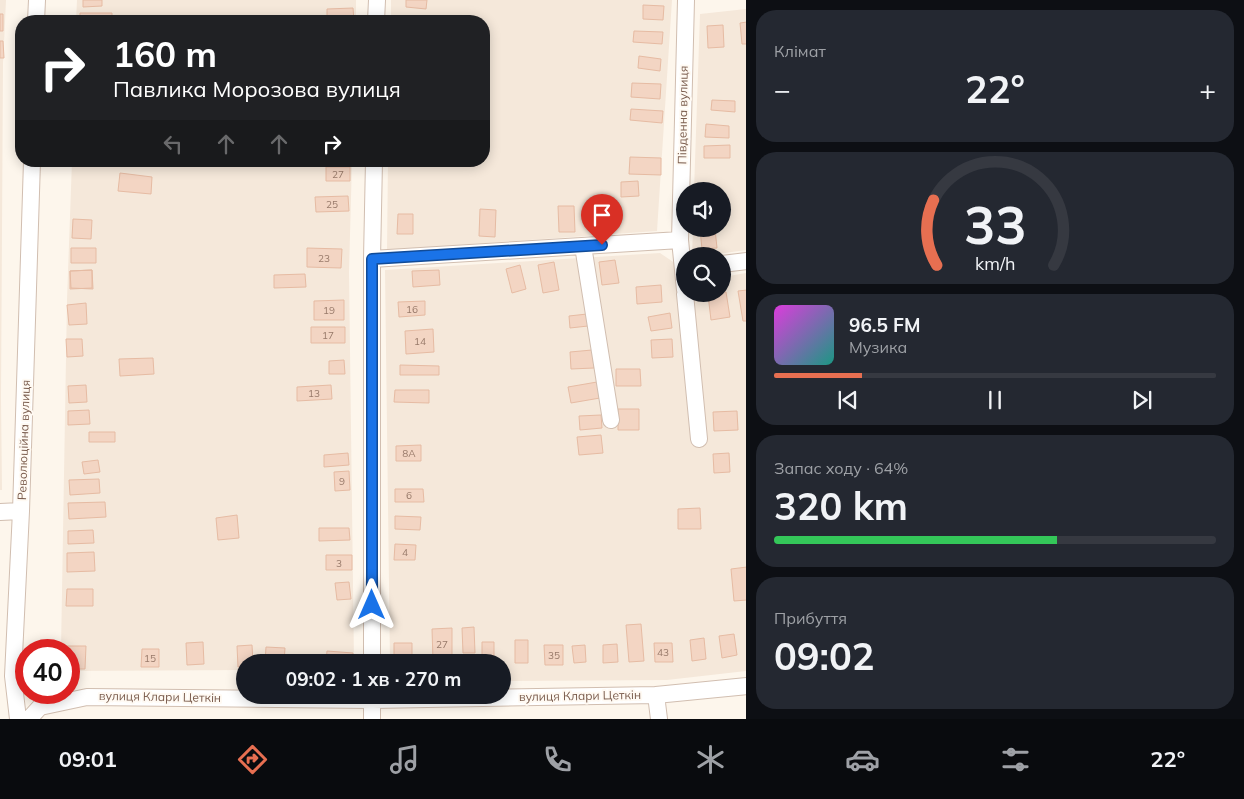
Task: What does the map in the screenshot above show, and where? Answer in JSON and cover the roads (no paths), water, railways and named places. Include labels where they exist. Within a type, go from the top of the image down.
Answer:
[{"type":"street","points":[[36,15],[37,0]]},
{"type":"street","points":[[376,15],[377,0]]},
{"type":"street","name":"Південна вулиця","points":[[681,247],[686,0]]},
{"type":"street","name":"Революційна вулиця","points":[[18,719],[13,676],[22,511],[32,167]]},
{"type":"street","points":[[372,654],[372,259],[374,167]]},
{"type":"street","points":[[372,259],[680,240]]},
{"type":"street","points":[[583,246],[611,420]]},
{"type":"street","points":[[731,263],[746,261]]},
{"type":"street","points":[[686,302],[699,439]]},
{"type":"street","points":[[0,512],[22,511]]},
{"type":"street","name":"вулиця Клари Цеткін","points":[[511,696],[656,695],[746,686]]},
{"type":"street","points":[[656,695],[659,719]]},
{"type":"street","name":"вулиця Клари Цеткін","points":[[29,719],[40,707],[87,697],[236,697]]},
{"type":"street","points":[[372,704],[372,719]]}]
